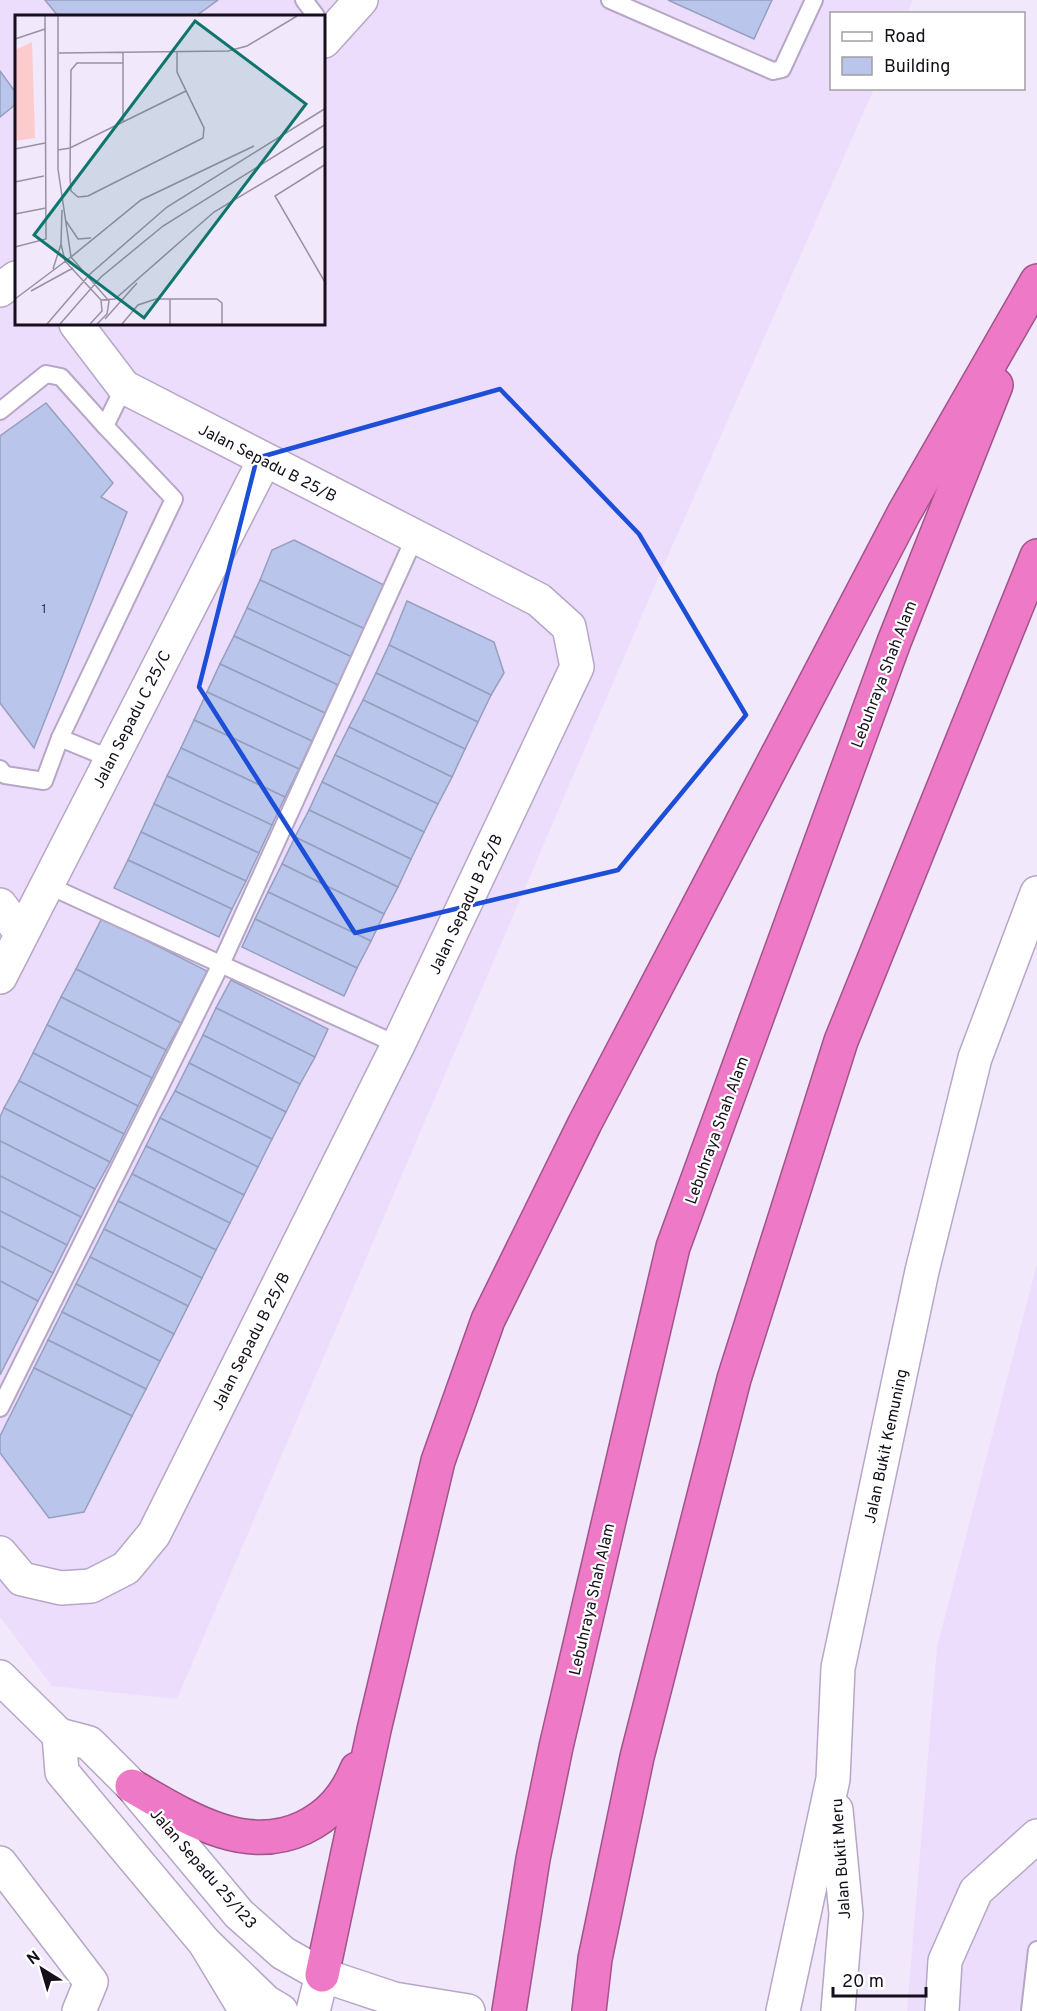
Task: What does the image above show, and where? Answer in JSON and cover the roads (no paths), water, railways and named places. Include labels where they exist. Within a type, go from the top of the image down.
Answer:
[{"type":"highway","points":[[322,1976],[374,1730],[438,1461],[488,1320],[585,1123],[898,523],[1037,281]]},
{"type":"highway","name":"Lebuhraya Shah Alam","points":[[509,2011],[533,1859],[556,1747],[673,1247],[894,642],[1037,281]]},
{"type":"highway","points":[[589,2011],[595,1959],[637,1757],[734,1378],[841,1041],[1037,556]]},
{"type":"highway","points":[[132,1786],[198,1823],[247,1838],[285,1836],[321,1820],[348,1791],[374,1730]]},
{"type":"street","points":[[326,28],[361,0]]},
{"type":"street","points":[[0,290],[15,279]]},
{"type":"street","name":"Jalan Sepadu B 25/B","points":[[0,1553],[22,1579],[61,1588],[91,1586],[126,1568],[154,1534],[398,1046],[577,667],[568,627],[539,600],[264,461],[124,387],[78,326]]},
{"type":"street","name":"Jalan Sepadu C 25/C","points":[[0,977],[45,884],[264,461]]},
{"type":"street","name":"Jalan Bukit Kemuning","points":[[783,2011],[833,1779],[838,1668],[922,1271],[975,1058],[1037,893]]},
{"type":"street","points":[[0,905],[21,933]]},
{"type":"street","name":"Jalan Sepadu 25/123","points":[[0,1677],[59,1735],[89,1743],[132,1786],[239,1914],[283,1953],[322,1976],[392,2005],[468,2011]]},
{"type":"street","points":[[59,1735],[62,1772],[205,1943],[266,2002],[281,2011]]},
{"type":"street","name":"Jalan Bukit Meru","points":[[833,1779],[846,1914],[838,2011]]},
{"type":"street","points":[[942,2011],[945,1961],[976,1891],[1037,1836]]},
{"type":"street","points":[[0,1863],[85,1996]]},
{"type":"street","points":[[205,1943],[246,2011]]},
{"type":"street","points":[[313,2011],[322,1976]]},
{"type":"lane","points":[[304,0],[314,15]]},
{"type":"lane","points":[[610,0],[773,71],[782,69],[814,0]]},
{"type":"lane","points":[[0,411],[46,374],[61,376],[174,499],[60,738],[44,781],[5,775],[0,769]]},
{"type":"lane","points":[[105,426],[124,387]]},
{"type":"lane","points":[[0,1408],[221,964],[415,537]]},
{"type":"lane","points":[[60,738],[111,759]]},
{"type":"lane","points":[[45,884],[398,1046]]},
{"type":"lane","points":[[1030,2011],[1037,1950]]}]
